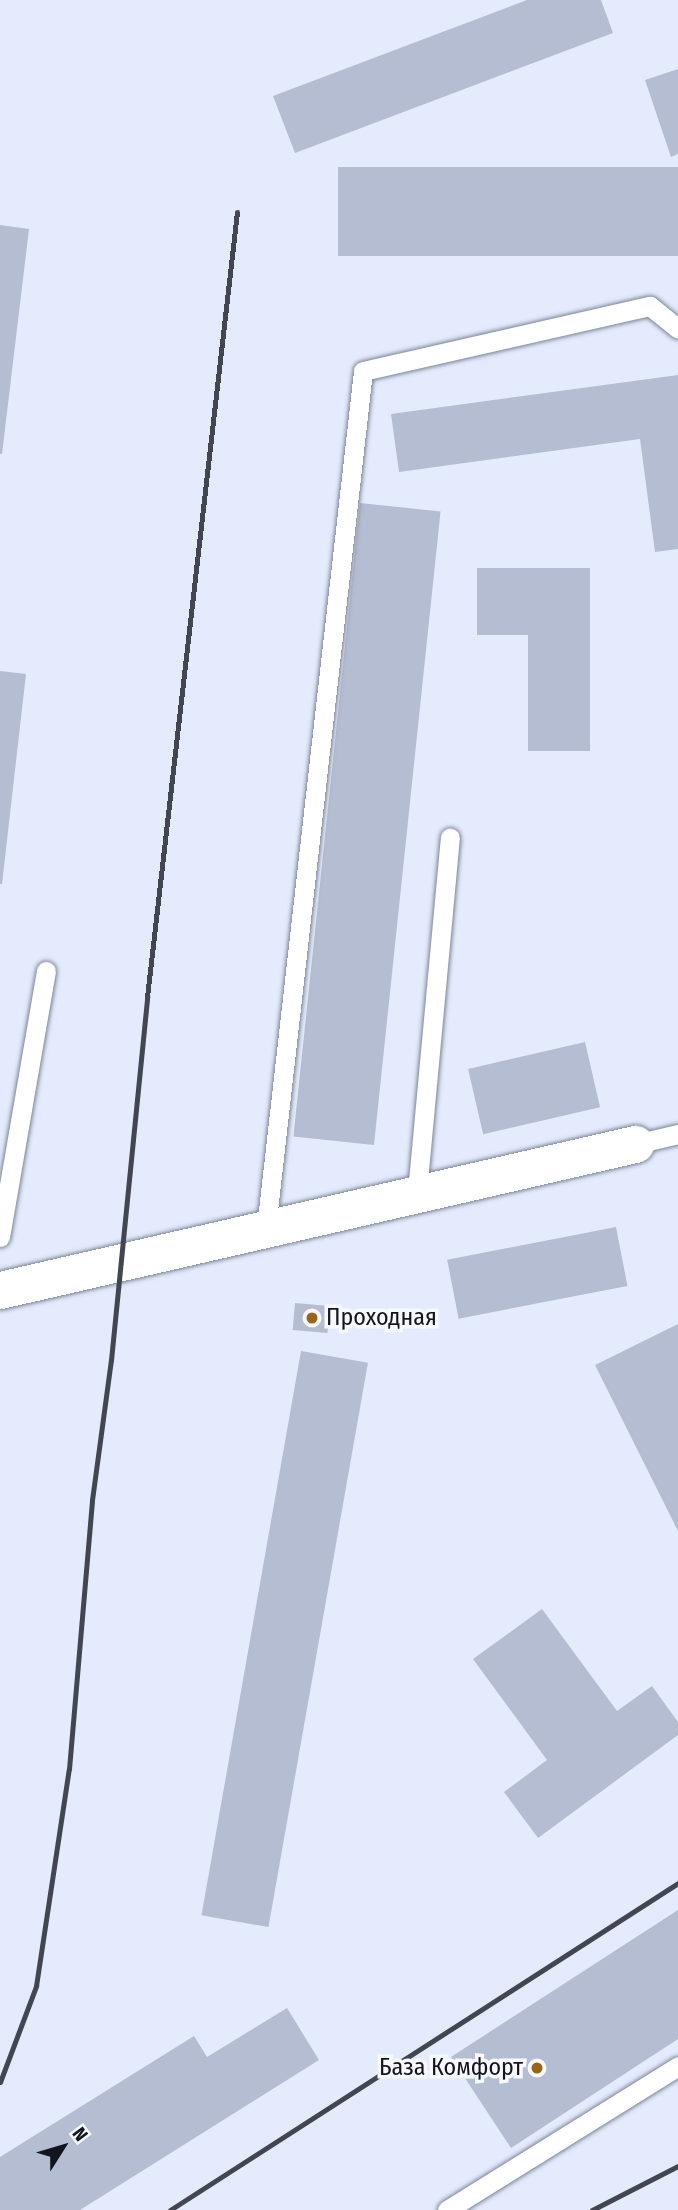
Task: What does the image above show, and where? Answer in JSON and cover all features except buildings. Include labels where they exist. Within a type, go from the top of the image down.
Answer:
[{"type":"street","points":[[0,1290],[635,1144]]},
{"type":"lane","points":[[266,1228],[363,372],[650,306],[678,329]]},
{"type":"lane","points":[[417,1192],[450,838]]},
{"type":"lane","points":[[0,1237],[46,971]]},
{"type":"lane","points":[[635,1144],[678,1134]]},
{"type":"lane","points":[[447,2210],[678,2066]]},
{"type":"railway","points":[[0,2082],[36,1986],[69,1769],[92,1500],[111,1360],[147,997],[237,212]]},
{"type":"railway","points":[[170,2210],[678,1883]]},
{"type":"railway","points":[[592,2210],[678,2166]]},
{"type":"place","name":"Проходная","points":[[312,1318]]},
{"type":"place","name":"База Комфорт","points":[[537,2068]]}]
